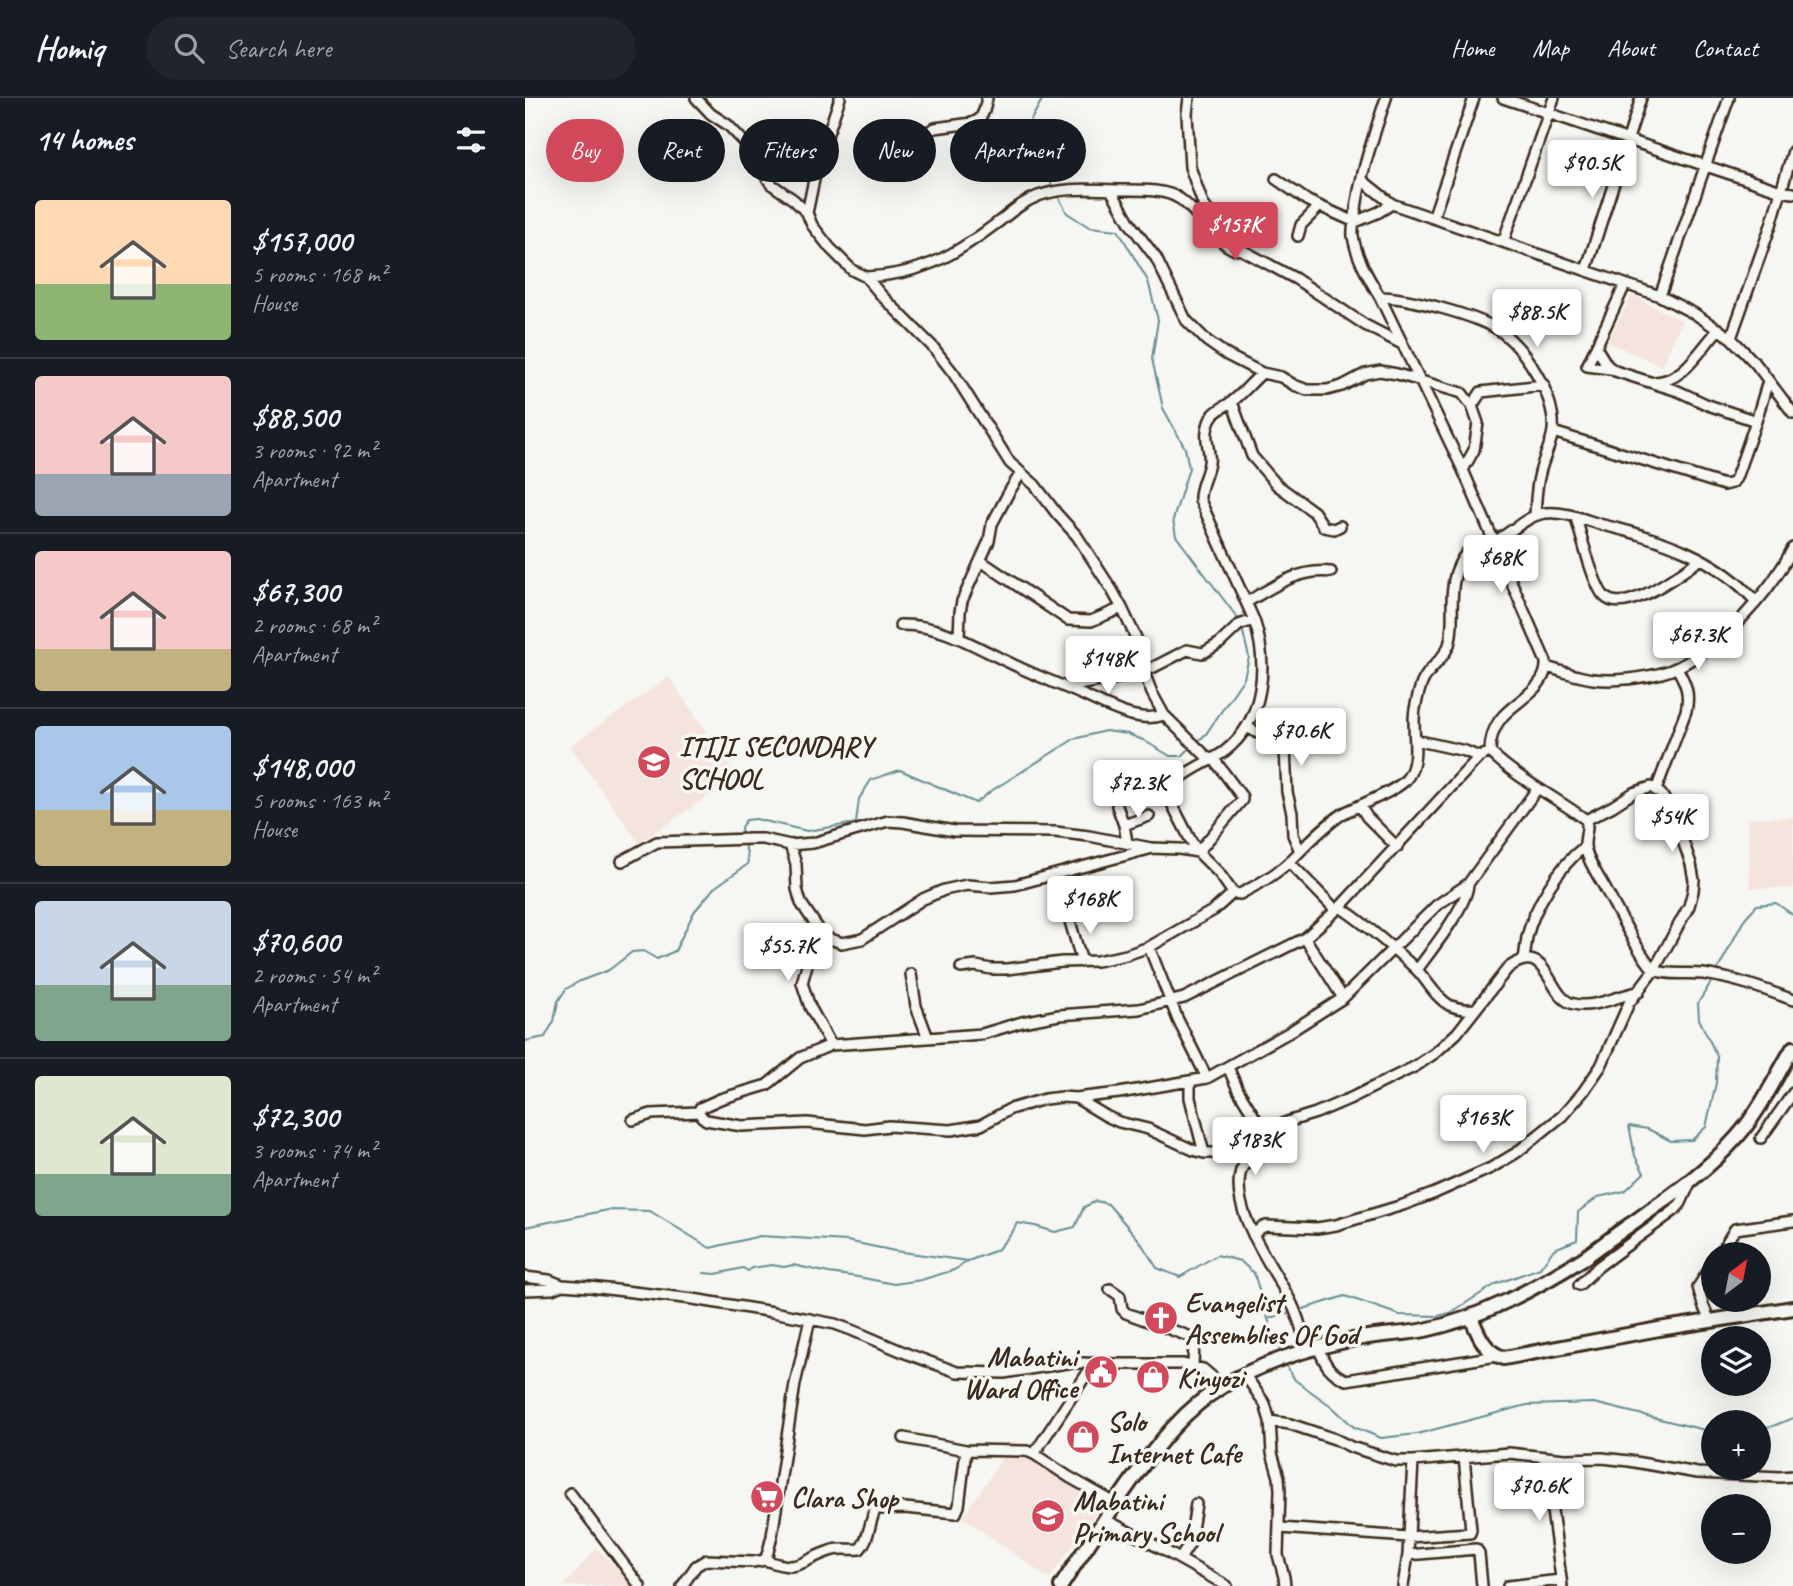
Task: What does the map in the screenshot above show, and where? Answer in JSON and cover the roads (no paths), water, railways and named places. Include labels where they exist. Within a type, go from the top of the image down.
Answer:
[{"type":"main road","points":[[1061,1586],[1104,1519],[1164,1436],[1189,1412],[1223,1386],[1313,1349],[1372,1336],[1424,1330],[1471,1317],[1548,1279],[1585,1257],[1713,1163],[1739,1136],[1754,1115],[1793,1048]]},
{"type":"main road","points":[[1471,1317],[1489,1350],[1504,1358],[1793,1308]]},
{"type":"street","points":[[696,98],[745,143],[771,184],[807,213],[812,225],[830,248],[852,270],[866,277],[881,296],[933,347],[954,374],[1010,463],[1035,485],[1077,536],[1122,608],[1137,640],[1143,670],[1152,693],[1164,715],[1211,759],[1242,797],[1198,852]]},
{"type":"street","points":[[807,213],[817,165],[840,98]]},
{"type":"street","points":[[936,128],[972,123],[980,119],[987,98]]},
{"type":"street","points":[[1189,98],[1188,150],[1194,181],[1203,204],[1219,226],[1242,250],[1296,279],[1365,325],[1402,344]]},
{"type":"street","points":[[1386,98],[1361,180],[1353,233],[1355,245],[1463,470],[1546,662],[1545,674],[1539,684],[1497,724],[1490,752]]},
{"type":"street","points":[[1433,218],[1474,98]]},
{"type":"street","points":[[1503,98],[1793,193]]},
{"type":"street","points":[[1503,242],[1554,98]]},
{"type":"street","points":[[1586,270],[1641,98]]},
{"type":"street","points":[[1660,296],[1729,98]]},
{"type":"street","points":[[1731,338],[1771,225],[1793,151]]},
{"type":"street","points":[[1276,179],[1319,207],[1355,222],[1392,204]]},
{"type":"street","points":[[1361,180],[1392,204],[1660,296],[1695,314],[1731,338],[1756,363],[1793,413]]},
{"type":"street","points":[[866,277],[884,276],[931,265],[946,258],[1016,207],[1049,193],[1079,188],[1148,191],[1173,195],[1185,203],[1226,245],[1242,250]]},
{"type":"street","points":[[1111,190],[1131,225],[1161,267],[1186,320],[1216,348],[1262,373],[1282,377],[1307,390],[1327,390],[1342,386],[1365,374],[1380,371],[1462,393],[1472,406],[1478,423],[1474,450],[1463,470]]},
{"type":"street","points":[[1298,236],[1301,225],[1319,207]]},
{"type":"street","points":[[1625,285],[1587,366],[1610,369],[1678,391],[1708,405],[1756,421]]},
{"type":"street","points":[[1380,297],[1423,303],[1471,318],[1502,332],[1544,386],[1550,404],[1553,432],[1540,473],[1535,515]]},
{"type":"street","points":[[1648,382],[1666,381],[1681,372],[1719,329]]},
{"type":"street","points":[[1596,346],[1610,369]]},
{"type":"street","points":[[1678,391],[1681,372]]},
{"type":"street","points":[[1262,373],[1232,402],[1215,411],[1209,418],[1206,435],[1209,459],[1199,492],[1200,500],[1247,602],[1247,623],[1259,638],[1263,667],[1258,699],[1247,727],[1224,752],[1176,783],[1169,798],[1198,852],[1219,873],[1233,893],[1240,894],[1268,878],[1343,814],[1407,779],[1414,760],[1413,726],[1422,683],[1444,656],[1450,643],[1451,589],[1457,569],[1468,552],[1475,547],[1495,541],[1535,515],[1547,513],[1576,518],[1642,535],[1682,550],[1731,577],[1756,602]]},
{"type":"street","points":[[1553,432],[1724,485],[1732,483],[1736,478],[1768,380]]},
{"type":"street","points":[[1472,406],[1481,391],[1544,386]]},
{"type":"street","points":[[1232,402],[1249,450],[1266,473],[1277,485],[1314,512],[1324,527],[1334,529],[1340,526]]},
{"type":"street","points":[[959,638],[963,601],[989,541],[992,524],[1021,473]]},
{"type":"street","points":[[1576,518],[1599,588],[1611,601],[1623,601],[1655,590],[1700,559]]},
{"type":"street","points":[[1546,667],[1573,675],[1608,680],[1650,675],[1677,668],[1728,632],[1756,602],[1793,548]]},
{"type":"street","points":[[981,561],[1068,620],[1091,621],[1122,608]]},
{"type":"street","points":[[1247,602],[1287,579],[1314,571],[1331,572]]},
{"type":"street","points":[[1065,687],[1105,681],[1152,668],[1187,649],[1205,652],[1247,623]]},
{"type":"street","points":[[900,625],[922,626],[959,638],[1027,671],[1121,711],[1149,718],[1164,715]]},
{"type":"street","points":[[1656,790],[1689,701],[1688,691],[1677,668]]},
{"type":"street","points":[[1247,727],[1286,748],[1287,792],[1293,835],[1300,851]]},
{"type":"street","points":[[1415,740],[1458,749],[1479,757]]},
{"type":"street","points":[[699,1112],[700,1108],[720,1099],[767,1084],[800,1058],[831,1045],[982,1034],[1059,1015],[1139,1009],[1184,998],[1304,938],[1338,909],[1479,757],[1490,752]]},
{"type":"street","points":[[1490,752],[1537,789],[1586,820],[1588,825],[1584,847],[1590,862],[1654,970],[1703,974],[1731,980],[1793,1000]]},
{"type":"street","points":[[1254,1236],[1266,1226],[1317,1228],[1336,1225],[1403,1205],[1465,1180],[1516,1153],[1562,1116],[1583,1092],[1601,1066],[1629,1003],[1654,970],[1689,906],[1694,880],[1680,832],[1666,802],[1651,787],[1586,820]]},
{"type":"street","points":[[699,1112],[706,1120],[742,1126],[807,1124],[865,1129],[890,1126],[951,1130],[987,1123],[1030,1103],[1207,1078],[1343,998],[1437,905],[1468,884],[1537,789]]},
{"type":"street","points":[[1138,799],[1170,791]]},
{"type":"street","points":[[1117,806],[1127,842]]},
{"type":"street","points":[[1360,806],[1367,817],[1397,847]]},
{"type":"street","points":[[1124,825],[1149,816]]},
{"type":"street","points":[[622,861],[657,842],[763,839],[790,845],[822,842],[888,821],[954,831],[1055,832],[1151,848],[1198,852]]},
{"type":"street","points":[[790,845],[796,864],[799,896],[824,937]]},
{"type":"street","points":[[1524,960],[1527,937],[1542,901],[1566,863],[1584,847]]},
{"type":"street","points":[[831,1045],[807,1001],[803,984],[813,943],[819,938],[842,943],[862,939],[923,899],[944,890],[967,885],[1015,885],[1151,848]]},
{"type":"street","points":[[1289,862],[1338,909],[1356,917],[1417,970],[1441,999],[1464,1010],[1476,1010]]},
{"type":"street","points":[[1417,970],[1449,925],[1465,897],[1468,884]]},
{"type":"street","points":[[961,968],[977,966],[998,969],[1082,962],[1126,955],[1149,947],[1214,910],[1233,893]]},
{"type":"street","points":[[1069,918],[1082,962]]},
{"type":"street","points":[[1304,938],[1343,998]]},
{"type":"street","points":[[1149,947],[1178,1020],[1207,1078]]},
{"type":"street","points":[[1076,1098],[1119,1122],[1149,1129],[1204,1153],[1221,1153],[1286,1122],[1351,1098],[1416,1066],[1457,1033],[1508,968],[1517,962],[1536,962],[1565,1001],[1573,1004],[1586,1005],[1639,992]]},
{"type":"street","points":[[911,974],[913,994],[928,1038]]},
{"type":"street","points":[[1228,1067],[1238,1090],[1264,1132]]},
{"type":"street","points":[[1190,1082],[1190,1098],[1204,1153]]},
{"type":"street","points":[[1761,1138],[1793,1093]]},
{"type":"street","points":[[633,1120],[651,1114],[699,1112]]},
{"type":"street","points":[[1264,1132],[1239,1177],[1239,1198],[1254,1236],[1292,1304],[1313,1349],[1326,1366],[1346,1380],[1497,1356]]},
{"type":"street","points":[[1579,1285],[1598,1266],[1675,1210],[1691,1181]]},
{"type":"street","points":[[1727,1242],[1735,1229],[1793,1221]]},
{"type":"street","points":[[525,1277],[549,1279],[562,1285],[693,1299],[810,1319],[854,1331],[957,1372],[1004,1373],[1067,1363],[1183,1364],[1203,1369],[1223,1386]]},
{"type":"street","points":[[525,1290],[552,1289],[562,1285]]},
{"type":"street","points":[[1111,1289],[1120,1296],[1122,1309],[1126,1313],[1191,1337],[1194,1343],[1193,1366]]},
{"type":"street","points":[[1706,1312],[1710,1321]]},
{"type":"street","points":[[765,1560],[772,1536],[795,1384],[810,1319]]},
{"type":"street","points":[[1034,1454],[1094,1363]]},
{"type":"street","points":[[1245,1375],[1265,1404],[1271,1421],[1272,1453],[1279,1478],[1278,1555],[1285,1586]]},
{"type":"street","points":[[1271,1421],[1290,1424],[1396,1461],[1509,1453],[1580,1459],[1602,1458],[1721,1475],[1793,1476]]},
{"type":"street","points":[[904,1438],[965,1450],[1027,1451],[1115,1503]]},
{"type":"street","points":[[682,1586],[697,1566],[706,1560],[765,1560],[779,1565],[800,1566],[832,1550],[860,1549],[876,1509],[905,1508],[956,1513],[965,1450]]},
{"type":"street","points":[[1280,1528],[1408,1537],[1471,1532],[1464,1457]]},
{"type":"street","points":[[1509,1586],[1561,1583],[1545,1457]]},
{"type":"street","points":[[1403,1586],[1408,1555],[1413,1461]]},
{"type":"street","points":[[570,1493],[640,1586]]},
{"type":"street","points":[[1180,1559],[1190,1543],[1196,1504]]},
{"type":"street","points":[[1104,1519],[1227,1586]]},
{"type":"street","points":[[1408,1555],[1476,1549],[1479,1553],[1482,1586]]},
{"type":"waterway","points":[[1043,98],[1022,136],[1054,188]]},
{"type":"waterway","points":[[1058,196],[1067,213],[1089,227],[1118,230],[1148,281],[1158,320],[1152,359],[1163,408],[1185,448],[1189,468],[1173,520],[1176,536],[1239,620]]},
{"type":"waterway","points":[[1197,742],[1206,734],[1244,678],[1249,657],[1242,628]]},
{"type":"waterway","points":[[742,836],[741,827],[746,820],[756,819],[807,831],[856,823],[859,799],[871,780],[900,770],[976,803],[1074,739],[1105,731],[1128,734],[1170,756],[1182,756],[1190,748]]},
{"type":"waterway","points":[[525,1041],[545,1037],[554,1021],[558,1001],[566,989],[609,970],[632,952],[643,951],[657,959],[675,951],[694,912],[714,888],[748,864],[743,841]]},
{"type":"waterway","points":[[1717,971],[1745,918],[1757,905],[1776,903],[1793,915]]},
{"type":"waterway","points":[[1300,1310],[1345,1296],[1400,1315],[1438,1316],[1450,1313],[1496,1284],[1540,1268],[1554,1249],[1577,1240],[1578,1212],[1598,1197],[1625,1191],[1644,1173],[1635,1156],[1629,1126],[1648,1129],[1671,1141],[1692,1140],[1706,1127],[1716,1083],[1717,1056],[1699,1019],[1698,1003],[1713,979]]},
{"type":"waterway","points":[[525,1227],[608,1210],[650,1211],[710,1248],[760,1236],[847,1241],[968,1261],[997,1250],[1017,1223],[1055,1232],[1075,1227],[1084,1207],[1096,1201],[1108,1204],[1139,1240],[1157,1268],[1180,1277],[1217,1255],[1240,1261],[1254,1273],[1282,1354]]},
{"type":"waterway","points":[[704,1273],[793,1265],[894,1284],[921,1280],[954,1270],[967,1262]]},
{"type":"waterway","points":[[1270,1318],[1291,1312]]},
{"type":"waterway","points":[[1285,1363],[1295,1380],[1354,1427],[1381,1438],[1417,1434],[1527,1405],[1594,1403],[1701,1429]]},
{"type":"waterway","points":[[1771,1426],[1793,1418]]},
{"type":"place","name":"ITIJI SECONDARY SCHOOL","points":[[654,762]]},
{"type":"place","name":"Evangelist Assemblies Of God","points":[[1161,1318]]},
{"type":"place","name":"Mabatini Ward Office","points":[[1101,1372]]},
{"type":"place","name":"Kinyozi","points":[[1153,1377]]},
{"type":"place","name":"Solo Internet Cafe","points":[[1083,1437]]},
{"type":"place","name":"Clara Shop","points":[[767,1497]]},
{"type":"place","name":"Mabatini Primary School","points":[[1048,1516]]}]
